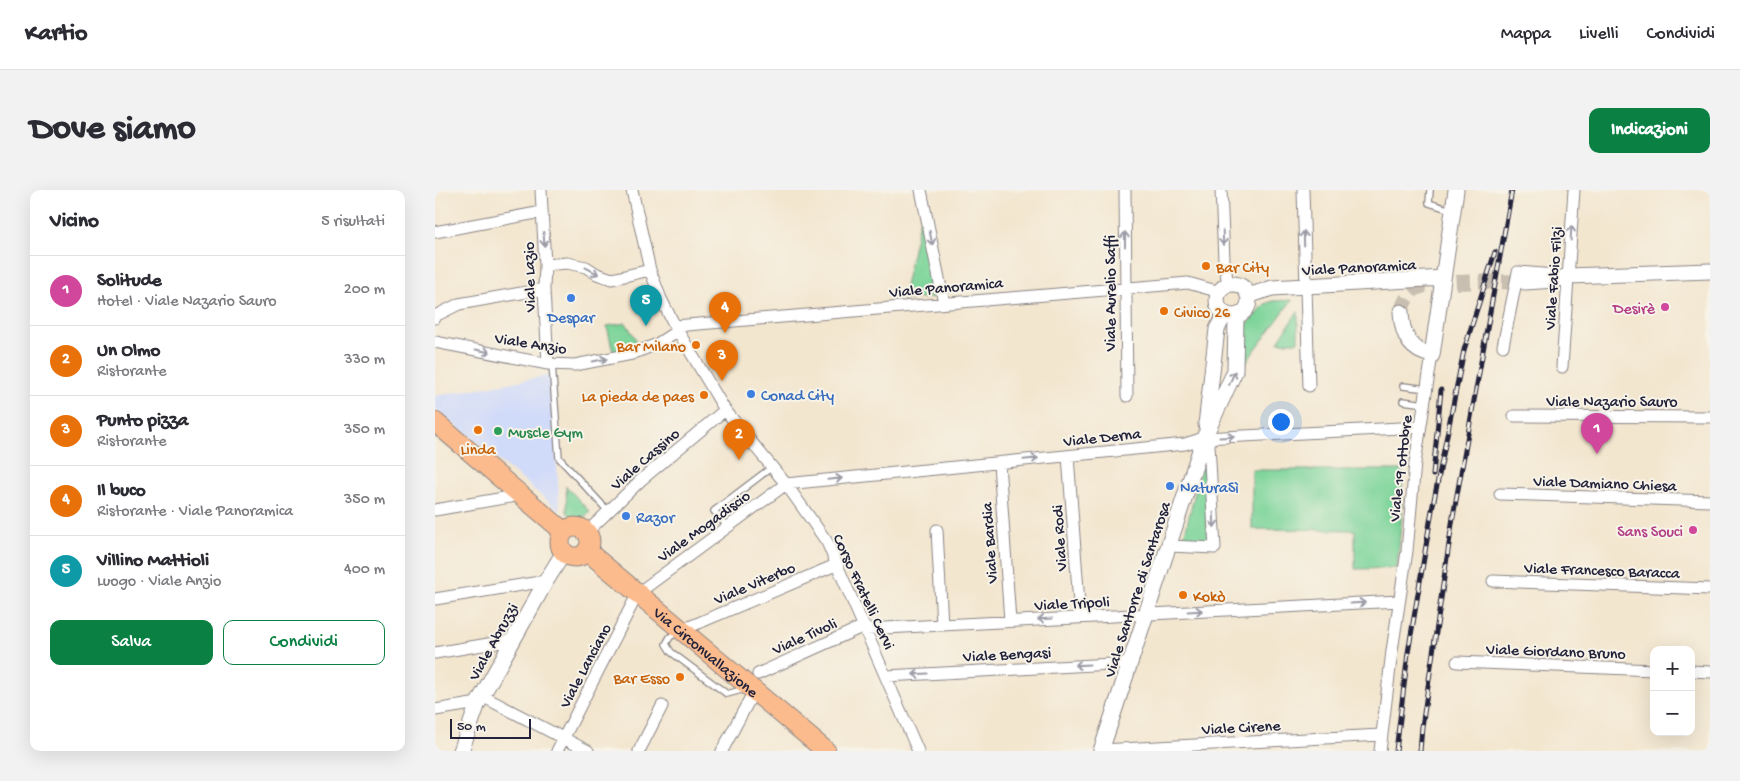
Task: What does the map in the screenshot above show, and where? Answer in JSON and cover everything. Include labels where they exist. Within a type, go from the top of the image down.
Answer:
[{"type":"main road","points":[[439,430],[563,531]]},
{"type":"main road","points":[[573,526],[583,529],[587,542],[579,557],[574,558],[565,554],[559,546],[560,535],[563,531],[573,526]]},
{"type":"main road","name":"Via Circonvallazione","points":[[587,542],[638,593],[682,630],[754,684],[818,748]]},
{"type":"street","name":"Viale Lazio","points":[[541,190],[545,266],[543,289],[550,364]]},
{"type":"street","name":"Corso Fratelli Cervi","points":[[632,190],[650,270],[676,329],[725,410],[786,484],[827,542],[918,751]]},
{"type":"street","points":[[921,190],[944,304]]},
{"type":"street","name":"Viale Aurelio Saffi","points":[[1125,190],[1127,396]]},
{"type":"street","points":[[1221,190],[1224,288],[1218,304],[1231,315],[1246,309],[1249,302],[1248,296],[1241,286],[1236,285],[1224,288]]},
{"type":"street","points":[[1303,190],[1309,386]]},
{"type":"street","name":"Viale 19 ottobre","points":[[1380,751],[1407,552],[1415,463],[1428,389],[1456,190]]},
{"type":"street","name":"Viale Fabio Filzi","points":[[1562,367],[1574,190]]},
{"type":"street","points":[[435,232],[542,212]]},
{"type":"street","points":[[545,266],[567,264],[586,267],[597,274],[612,279],[650,270]]},
{"type":"street","points":[[1503,346],[1518,272],[1569,276],[1710,271]]},
{"type":"street","points":[[1525,282],[1555,280],[1569,276]]},
{"type":"street","name":"Viale Panoramica","points":[[1248,296],[1272,288],[1443,278]]},
{"type":"street","name":"Viale Panoramica","points":[[676,329],[1188,283],[1224,288]]},
{"type":"street","points":[[435,318],[437,315],[459,304],[543,289]]},
{"type":"street","points":[[1401,312],[1401,324],[1411,344],[1421,353],[1432,354]]},
{"type":"street","name":"Viale Santorre di Santarosa","points":[[1204,438],[1217,329],[1231,315]]},
{"type":"street","name":"Viale Santorre di Santarosa","points":[[1101,750],[1204,438],[1235,371],[1231,315]]},
{"type":"street","name":"Viale Anzio","points":[[435,342],[550,364],[575,365],[632,354],[657,344],[676,329]]},
{"type":"street","name":"Viale Cassino","points":[[587,542],[608,511],[641,480],[725,410]]},
{"type":"street","name":"Viale Nazario Sauro","points":[[1515,416],[1710,417]]},
{"type":"street","name":"Viale Derna","points":[[786,484],[1185,444],[1204,438],[1421,427]]},
{"type":"street","points":[[1169,546],[1215,548],[1209,445],[1204,438]]},
{"type":"street","name":"Viale Rodi","points":[[1068,456],[1080,617]]},
{"type":"street","name":"Viale Bardia","points":[[999,462],[1010,621]]},
{"type":"street","name":"Viale Mogadiscio","points":[[638,593],[786,484]]},
{"type":"street","name":"Viale Damiano Chiesa","points":[[1500,494],[1710,501]]},
{"type":"street","points":[[435,510],[521,495]]},
{"type":"street","points":[[937,530],[941,625]]},
{"type":"street","name":"Viale Abruzzi","points":[[461,751],[480,699],[546,581],[561,557],[565,554]]},
{"type":"street","name":"Viale Viterbo","points":[[682,630],[838,564]]},
{"type":"street","points":[[435,599],[546,581]]},
{"type":"street","name":"Viale Francesco Baracca","points":[[1493,581],[1710,589]]},
{"type":"street","name":"Viale Lanciano","points":[[557,751],[638,593]]},
{"type":"street","name":"Viale Tripoli","points":[[865,627],[941,625],[1399,601]]},
{"type":"street","name":"Viale Tivoli","points":[[754,684],[865,627]]},
{"type":"street","points":[[435,653],[512,640]]},
{"type":"street","name":"Viale Bengasi","points":[[885,676],[1131,662]]},
{"type":"street","name":"Viale Giordano Bruno","points":[[1457,662],[1650,670]]},
{"type":"street","points":[[1695,671],[1710,672]]},
{"type":"street","points":[[722,751],[754,684]]},
{"type":"street","points":[[435,710],[480,699],[588,751]]},
{"type":"street","points":[[639,751],[662,706]]},
{"type":"street","name":"Viale Cirene","points":[[1101,750],[1381,735]]},
{"type":"lane","points":[[1430,190],[1429,203],[1453,210]]},
{"type":"lane","points":[[550,364],[559,458],[608,511]]},
{"type":"lane","points":[[1403,386],[1428,389]]},
{"type":"lane","points":[[1403,401],[1425,404]]},
{"type":"lane","points":[[728,527],[714,511],[772,466]]},
{"type":"shaded area","points":[[551,375],[560,511],[435,408],[435,396]]},
{"type":"green space","points":[[920,217],[936,297],[902,300]]},
{"type":"green space","points":[[1292,300],[1244,365],[1243,333],[1245,327],[1265,304],[1273,301]]},
{"type":"green space","points":[[1298,311],[1298,342],[1278,342]]},
{"type":"green space","points":[[626,323],[640,346],[613,352],[607,326]]},
{"type":"green space","points":[[1205,451],[1208,544],[1183,541]]},
{"type":"green space","points":[[1252,470],[1402,470],[1402,513],[1397,568],[1355,569],[1355,530],[1252,529]]},
{"type":"green space","points":[[566,486],[590,512],[577,523],[567,512]]},
{"type":"tunnel","points":[[1401,312],[1410,294],[1415,289],[1423,286],[1467,282],[1525,282]]},
{"type":"railway","points":[[1420,751],[1453,517],[1512,190]]},
{"type":"railway","points":[[1396,751],[1408,653],[1432,510],[1464,350],[1495,252]]},
{"type":"railway","points":[[1433,475],[1441,390]]},
{"type":"place","name":"Bar City","points":[[1206,266]]},
{"type":"place","name":"Despar","points":[[571,298]]},
{"type":"place","name":"Desirè","points":[[1665,307]]},
{"type":"place","name":"Civico 26","points":[[1164,311]]},
{"type":"place","name":"Villino Mattioli","points":[[646,326]]},
{"type":"place","name":"Il buco","points":[[725,333]]},
{"type":"place","name":"Bar Milano","points":[[696,345]]},
{"type":"place","name":"Punto pizza","points":[[722,381]]},
{"type":"place","name":"Conad City","points":[[751,394]]},
{"type":"place","name":"La pieda de paes","points":[[704,395]]},
{"type":"place","name":"Linda","points":[[478,430]]},
{"type":"place","name":"Muscle Gym","points":[[498,431]]},
{"type":"place","name":"Solitude","points":[[1597,454]]},
{"type":"place","name":"Un Olmo","points":[[739,460]]},
{"type":"place","name":"NaturaSì","points":[[1170,486]]},
{"type":"place","name":"Razor","points":[[626,516]]},
{"type":"place","name":"Sans Souci","points":[[1693,530]]},
{"type":"place","name":"Kokò","points":[[1183,595]]},
{"type":"place","name":"Bar Esso","points":[[680,677]]}]
